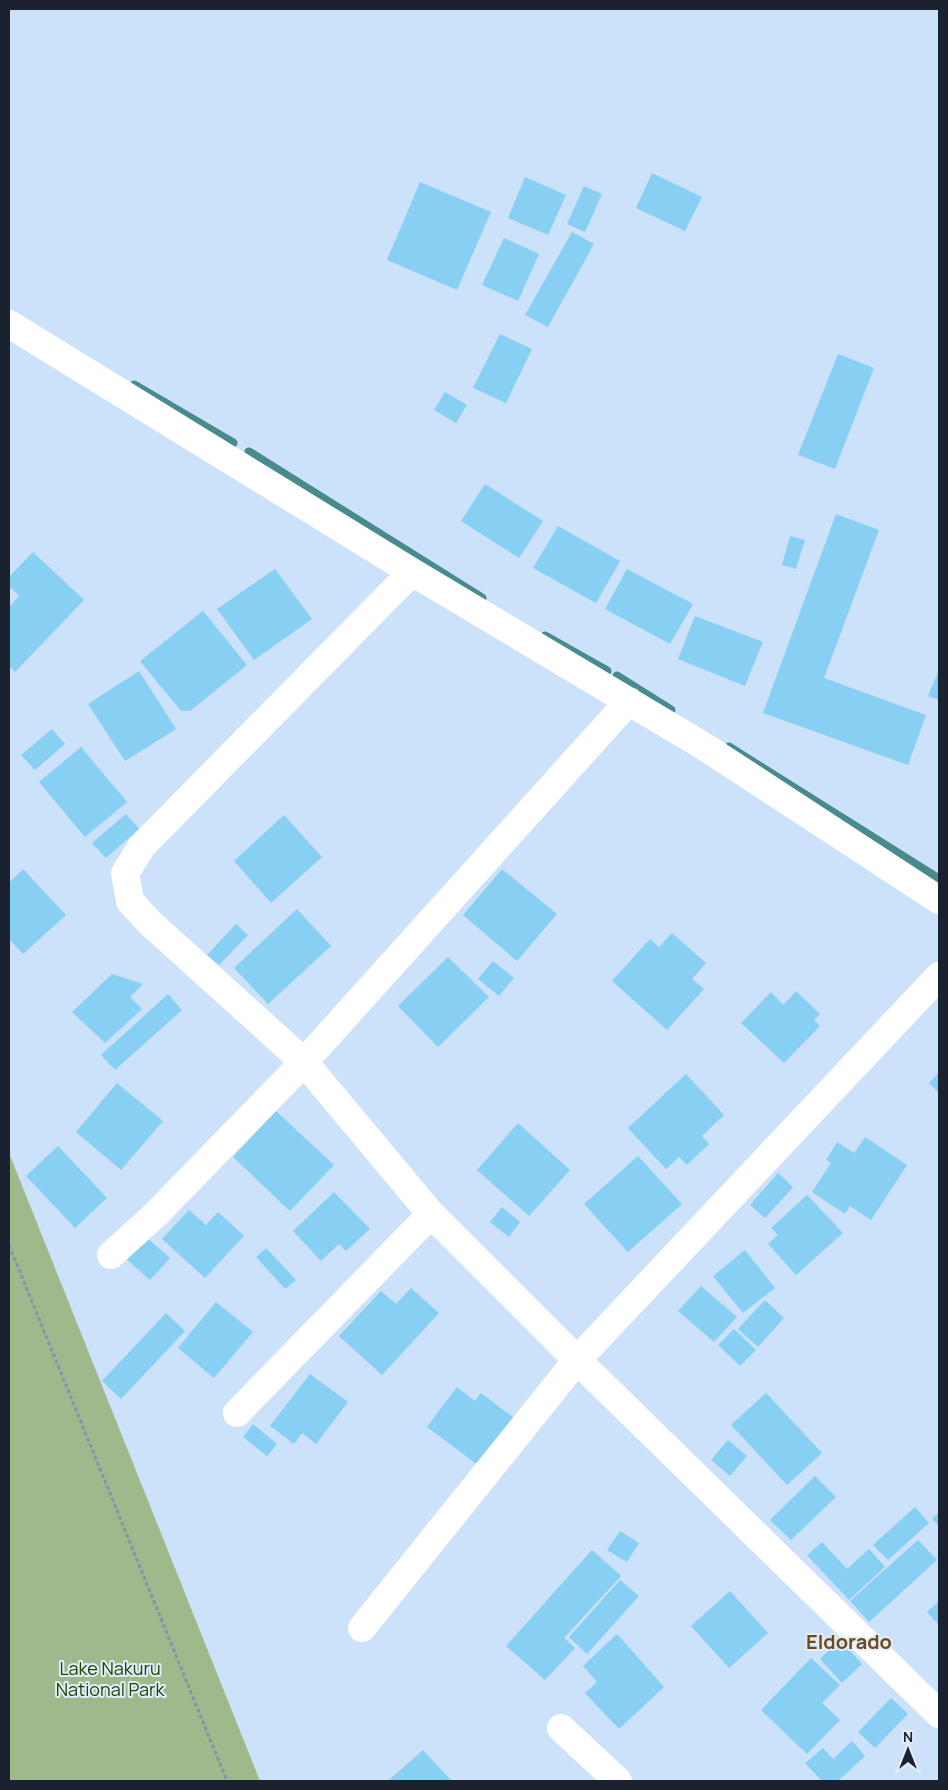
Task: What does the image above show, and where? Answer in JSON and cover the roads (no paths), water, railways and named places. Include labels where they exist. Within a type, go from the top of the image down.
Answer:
[{"type":"street","points":[[9,324],[412,572],[705,747],[939,900]]},
{"type":"street","points":[[412,572],[142,846],[125,873],[130,901],[149,922],[304,1062],[431,1214],[577,1360],[939,1714]]},
{"type":"street","points":[[111,1255],[155,1214],[304,1062],[629,701]]},
{"type":"street","points":[[362,1628],[577,1360],[939,976]]},
{"type":"street","points":[[237,1413],[431,1214]]},
{"type":"street","points":[[561,1728],[618,1781]]},
{"type":"waterway","points":[[134,385],[233,443]]},
{"type":"waterway","points":[[249,452],[482,598]]},
{"type":"waterway","points":[[545,636],[607,671]]},
{"type":"waterway","points":[[617,676],[671,710]]},
{"type":"waterway","points":[[729,747],[939,879]]},
{"type":"district","name":"Eldorado","points":[[849,1641]]},
{"type":"park label","name":"Lake Nakuru National Park","points":[[110,1678]]}]
